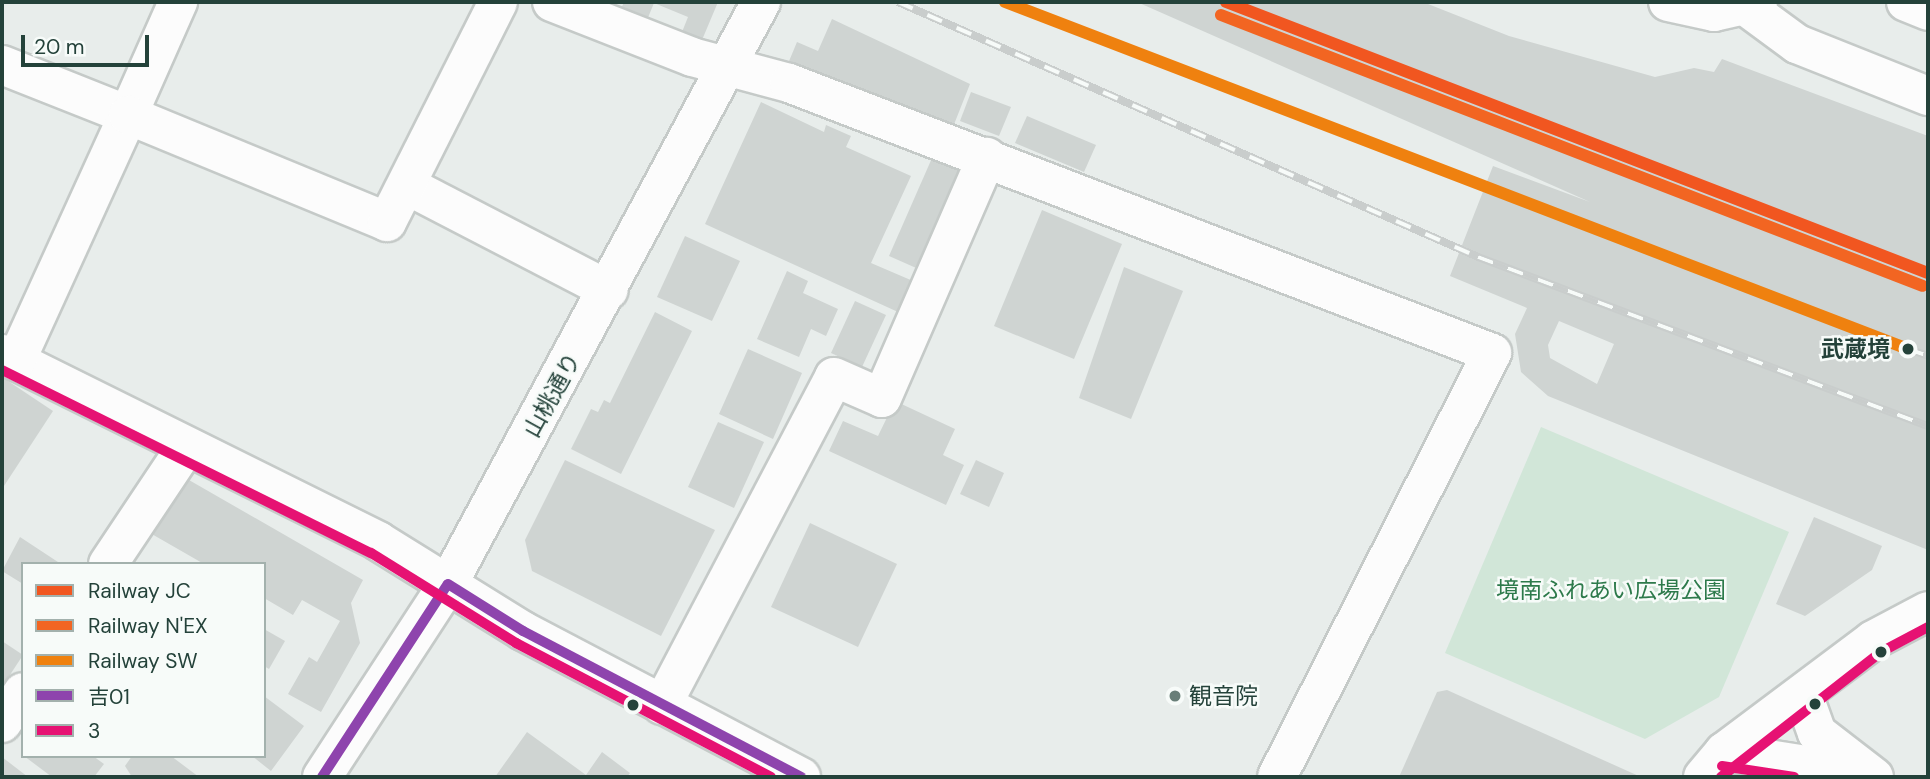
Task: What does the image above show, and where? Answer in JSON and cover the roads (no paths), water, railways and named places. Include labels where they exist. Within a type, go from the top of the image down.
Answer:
[{"type":"street","points":[[178,2],[128,115],[9,357],[378,541],[448,584],[662,705],[801,777]]},
{"type":"street","points":[[2,65],[387,222],[408,186],[498,2]]},
{"type":"street","points":[[552,2],[730,69],[789,83],[1492,353],[1277,777]]},
{"type":"street","name":"山桃通り","points":[[322,777],[448,584],[730,69],[761,2]]},
{"type":"street","points":[[1668,2],[1714,12],[1753,5],[1797,44],[1928,96]]},
{"type":"street","points":[[1906,2],[1928,11]]},
{"type":"street","points":[[662,705],[834,377],[882,398],[987,157]]},
{"type":"street","points":[[408,186],[609,290]]},
{"type":"street","points":[[109,562],[186,447]]},
{"type":"street","points":[[1713,765],[1873,640],[1928,611]]},
{"type":"street","points":[[1803,694],[1817,733],[1874,777]]},
{"type":"street","points":[[2,723],[21,695]]},
{"type":"street","points":[[1713,765],[1819,767],[1847,777]]},
{"type":"railway","points":[[898,2],[1478,257],[1928,426]]},
{"type":"railway","points":[[1908,349],[1928,356]]},
{"type":"rail line","name":"SW","points":[[1005,2],[1908,349]]},
{"type":"rail line","name":"JC","points":[[1226,2],[1928,273]]},
{"type":"rail line","name":"N'EX","points":[[1221,15],[1923,286]]},
{"type":"place","name":"武蔵境","points":[[1908,349]]},
{"type":"place","name":"観音院","points":[[1175,696]]},
{"type":"park label","name":"境南ふれあい広場公園","points":[[1611,590]]}]
